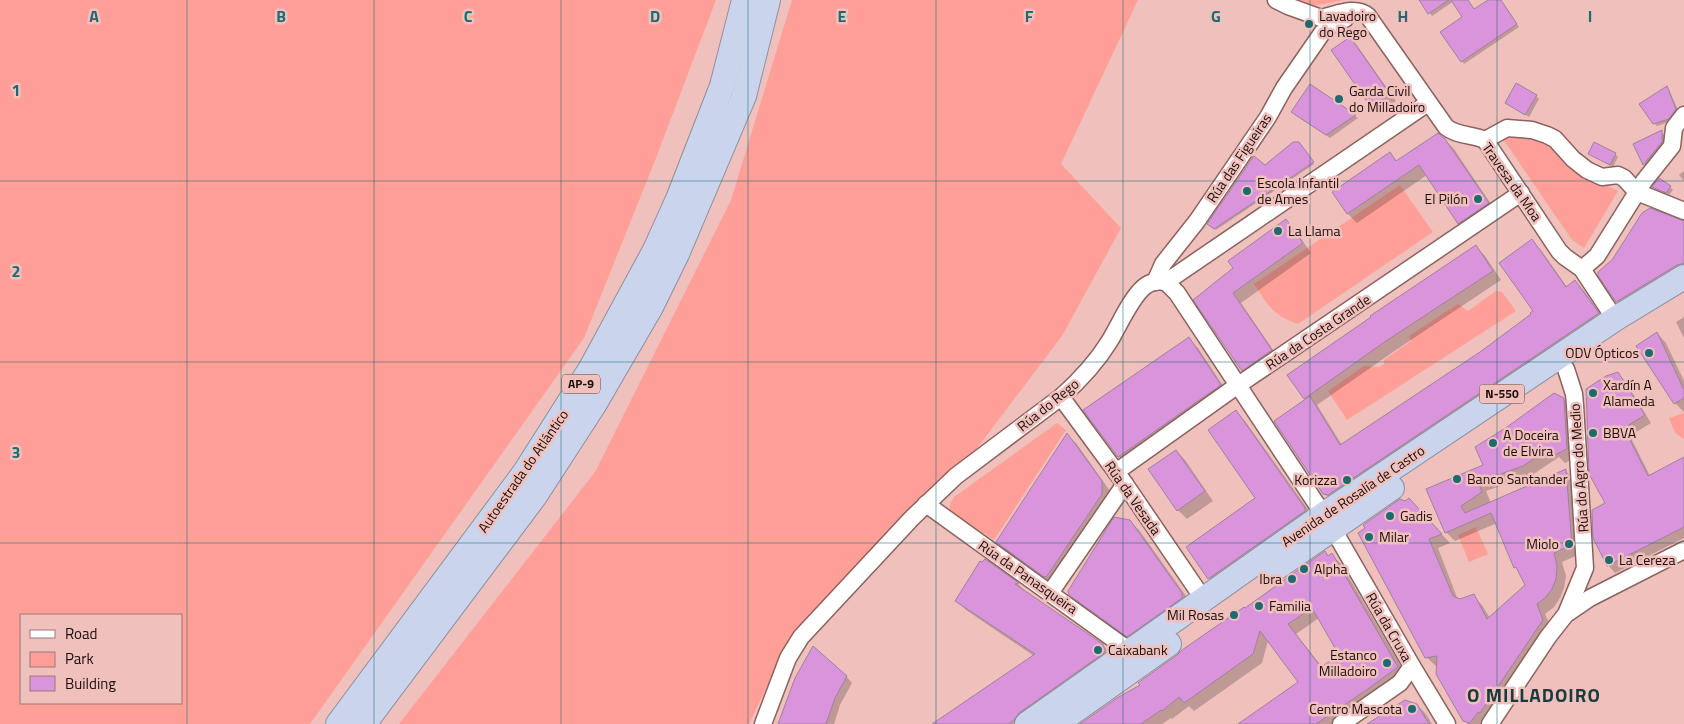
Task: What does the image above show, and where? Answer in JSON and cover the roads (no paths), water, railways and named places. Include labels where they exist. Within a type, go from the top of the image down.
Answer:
[{"type":"highway","name":"Autoestrada do Atlántico","points":[[338,724],[525,472],[591,368],[655,250],[678,200],[722,86],[744,0]]},
{"type":"highway","name":"Autoestrada do Atlántico","points":[[364,724],[535,496],[594,405],[651,307],[677,254],[744,96],[768,0]]},
{"type":"highway","name":"Avenida de Rosalía de Castro","points":[[1056,724],[1328,522],[1615,318],[1684,277]]},
{"type":"highway","name":"Avenida de Rosalía de Castro","points":[[1027,724],[1204,600],[1684,293]]},
{"type":"street","points":[[1276,0],[1321,26]]},
{"type":"street","name":"Travesa da Moa","points":[[1321,26],[1351,11],[1364,13],[1446,127],[1451,131],[1485,140],[1559,251],[1582,269],[1615,318]]},
{"type":"street","name":"Rúa das Figueiras","points":[[1160,282],[1163,264],[1197,222],[1268,117],[1321,26]]},
{"type":"street","name":"Rúa do Rego","points":[[763,724],[788,658],[801,637],[926,504],[956,476],[1061,397],[1074,385],[1100,355],[1140,291],[1150,283],[1160,282],[1428,103]]},
{"type":"street","points":[[1582,269],[1597,256],[1644,181],[1672,146],[1674,128],[1684,115]]},
{"type":"street","points":[[1485,140],[1508,128],[1532,130],[1547,135],[1555,139],[1573,159],[1587,170],[1602,176],[1618,175],[1624,178],[1638,192],[1684,210]]},
{"type":"street","name":"Rúa da Costa Grande","points":[[1050,593],[1113,500],[1120,478],[1238,385],[1521,194]]},
{"type":"street","points":[[1160,282],[1177,293],[1328,522]]},
{"type":"street","name":"Rúa do Agro do Medio","points":[[1490,724],[1566,614],[1585,568],[1574,399],[1566,369]]},
{"type":"street","name":"Rúa da Vesada","points":[[1061,397],[1120,478],[1204,600]]},
{"type":"street","name":"Rúa da Panasqueira","points":[[926,504],[1130,651]]},
{"type":"street","name":"Rúa da Cruxa","points":[[1328,522],[1447,724]]},
{"type":"street","points":[[1566,614],[1582,602],[1684,550]]},
{"type":"street","points":[[1585,568],[1608,589]]},
{"type":"street","points":[[1341,724],[1400,683],[1412,666]]},
{"type":"place","name":"Lavadoiro do Rego","points":[[1309,24]]},
{"type":"place","name":"Garda Civil do Milladoiro","points":[[1339,99]]},
{"type":"place","name":"Escola Infantil de Ames","points":[[1247,191]]},
{"type":"place","name":"El Pilón","points":[[1478,199]]},
{"type":"place","name":"La Llama","points":[[1278,231]]},
{"type":"place","name":"ODV Ópticos","points":[[1649,353]]},
{"type":"place","name":"Xardín A Alameda","points":[[1593,393]]},
{"type":"place","name":"BBVA","points":[[1593,433]]},
{"type":"place","name":"A Doceira de Elvira","points":[[1493,443]]},
{"type":"place","name":"Banco Santander","points":[[1457,479]]},
{"type":"place","name":"Korizza","points":[[1347,480]]},
{"type":"place","name":"Gadis","points":[[1390,516]]},
{"type":"place","name":"Milar","points":[[1369,537]]},
{"type":"place","name":"Miolo","points":[[1569,544]]},
{"type":"place","name":"La Cereza","points":[[1609,560]]},
{"type":"place","name":"Alpha","points":[[1304,569]]},
{"type":"place","name":"Ibra","points":[[1292,579]]},
{"type":"place","name":"Familia","points":[[1259,606]]},
{"type":"place","name":"Mil Rosas","points":[[1234,615]]},
{"type":"place","name":"Caixabank","points":[[1098,650]]},
{"type":"place","name":"Estanco Milladoiro","points":[[1387,663]]},
{"type":"place","name":"Centro Mascota","points":[[1412,709]]},
{"type":"district","name":"O MILLADOIRO","points":[[1534,695]]}]
